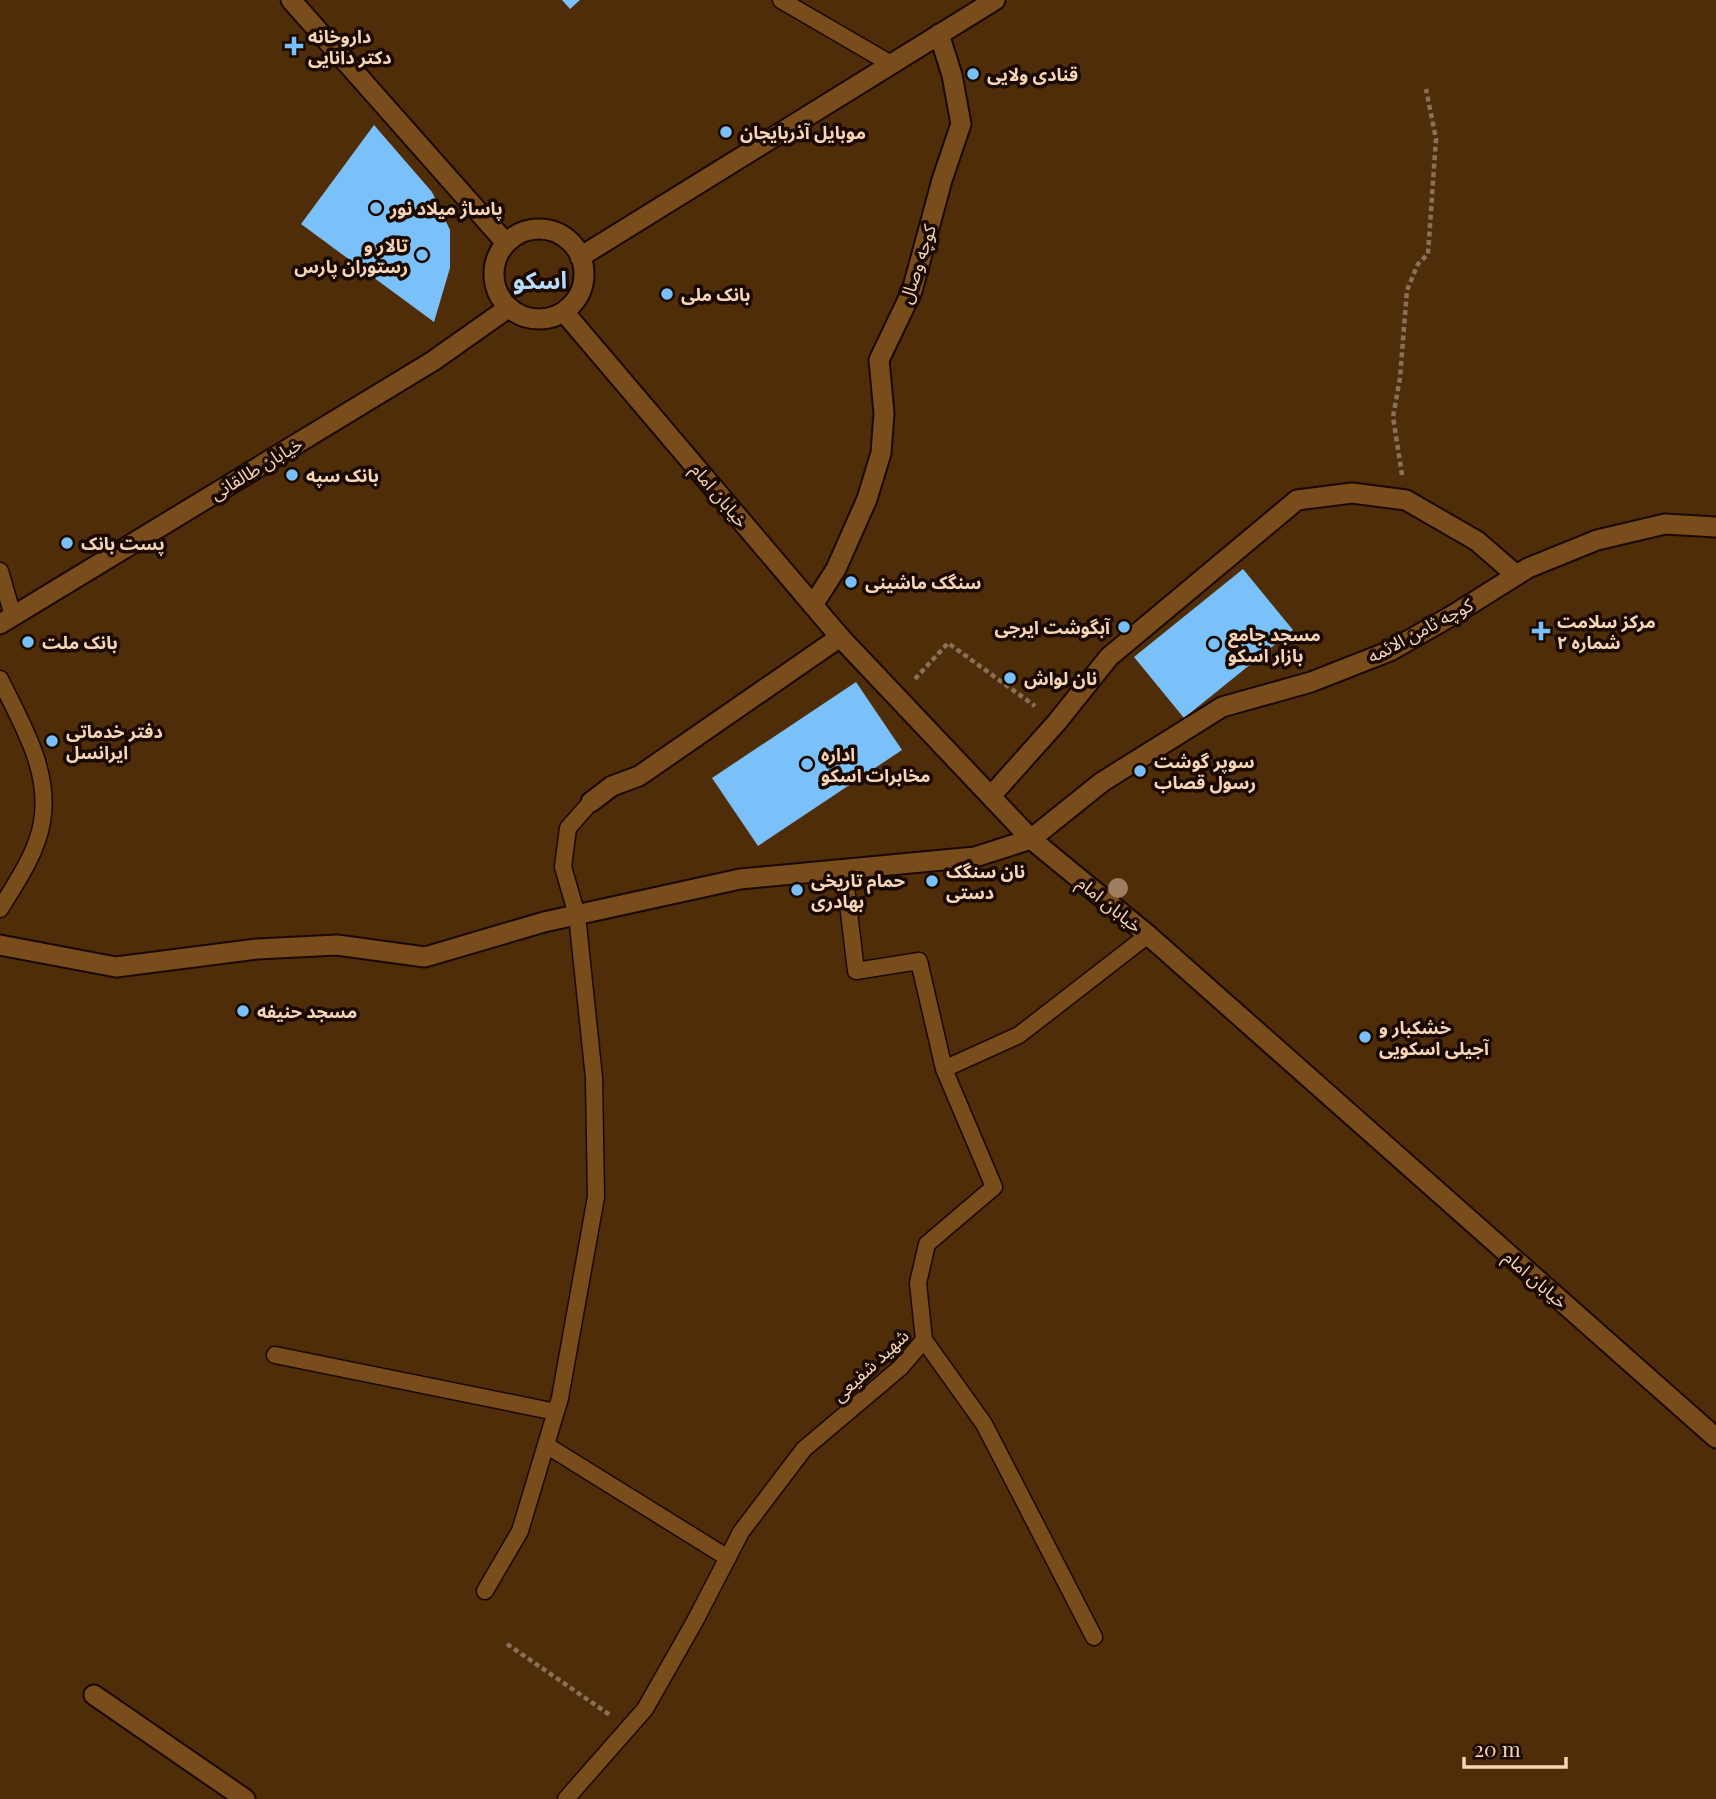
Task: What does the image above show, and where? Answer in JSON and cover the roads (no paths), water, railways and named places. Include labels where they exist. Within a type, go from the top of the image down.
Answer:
[{"type":"street","points":[[291,0],[506,243]]},
{"type":"street","points":[[580,257],[939,34],[970,8],[995,0]]},
{"type":"street","name":"کوچه وصال","points":[[813,605],[836,569],[867,499],[881,453],[884,413],[878,360],[912,291],[942,180],[961,124],[952,75],[939,34]]},
{"type":"street","points":[[547,230],[561,235],[572,244],[580,257],[584,272],[582,287],[575,301],[564,312],[550,318],[521,316],[499,296],[494,282],[498,254],[506,243],[518,234],[547,230]]},
{"type":"street","name":"خیابان طالقانی","points":[[6,620],[433,361],[508,307]]},
{"type":"street","name":"خیابان امام","points":[[564,312],[840,637],[1031,839],[1148,936],[1716,1438]]},
{"type":"street","points":[[991,796],[1057,722],[1109,657],[1297,499],[1352,493],[1406,500],[1477,541],[1516,575]]},
{"type":"street","name":"کوچه ثامن الائمه","points":[[1031,839],[1102,782],[1222,707],[1311,682],[1390,650],[1454,615],[1528,568],[1597,540],[1665,524],[1716,527]]},
{"type":"street","points":[[591,802],[612,786],[639,776],[840,637]]},
{"type":"street","points":[[0,945],[116,968],[257,949],[337,945],[425,957],[577,915],[740,879],[975,857],[1031,839]]},
{"type":"street","points":[[94,1695],[245,1799]]},
{"type":"lane","points":[[781,0],[891,64]]},
{"type":"lane","points":[[0,571],[6,620]]},
{"type":"lane","points":[[0,679],[35,752],[44,788],[42,823],[27,863],[0,909]]},
{"type":"lane","points":[[485,1591],[520,1531],[556,1412],[596,1196],[594,1077],[577,915],[563,867],[568,828],[591,802]]},
{"type":"lane","points":[[844,870],[856,971],[919,961],[944,1069],[1019,1035],[1148,936]]},
{"type":"lane","name":"شهید شفیعی","points":[[566,1799],[645,1709],[741,1532],[804,1449],[901,1368],[925,1340],[918,1283],[927,1244],[994,1187],[944,1069]]},
{"type":"lane","points":[[925,1340],[984,1424],[1094,1637]]},
{"type":"lane","points":[[275,1355],[556,1412]]},
{"type":"lane","points":[[546,1445],[728,1558]]},
{"type":"place","name":"داروخانه دکتر دانایی","points":[[294,46]]},
{"type":"place","name":"قنادی ولایی","points":[[973,74]]},
{"type":"place","name":"موبایل آذربایجان","points":[[726,132]]},
{"type":"place","name":"پاساژ میلاد نور","points":[[376,208]]},
{"type":"place","name":"تالار و رستوران پارس","points":[[422,255]]},
{"type":"place","name":"بانک ملی","points":[[667,294]]},
{"type":"place","name":"بانک سپه","points":[[292,475]]},
{"type":"place","name":"پست بانک","points":[[67,543]]},
{"type":"place","name":"سنگک ماشینی","points":[[851,582]]},
{"type":"place","name":"آبگوشت ایرجی","points":[[1124,627]]},
{"type":"place","name":"مرکز سلامت شماره ۲","points":[[1541,631]]},
{"type":"place","name":"بانک ملت","points":[[28,642]]},
{"type":"place","name":"مسجد جامع بازار اسکو","points":[[1214,644]]},
{"type":"place","name":"نان لواش","points":[[1010,678]]},
{"type":"place","name":"دفتر خدماتی ایرانسل","points":[[52,741]]},
{"type":"place","name":"اداره مخابرات اسکو","points":[[807,764]]},
{"type":"place","name":"سوپر گوشت رسول قصاب","points":[[1140,771]]},
{"type":"place","name":"نان سنگک دستی","points":[[932,881]]},
{"type":"place","name":"حمام تاریخی بهادری","points":[[797,890]]},
{"type":"place","name":"مسجد حنیفه","points":[[243,1011]]},
{"type":"place","name":"خشکبار و آجیلی اسکویی","points":[[1365,1037]]},
{"type":"district","name":"اسکو","points":[[540,279]]}]
